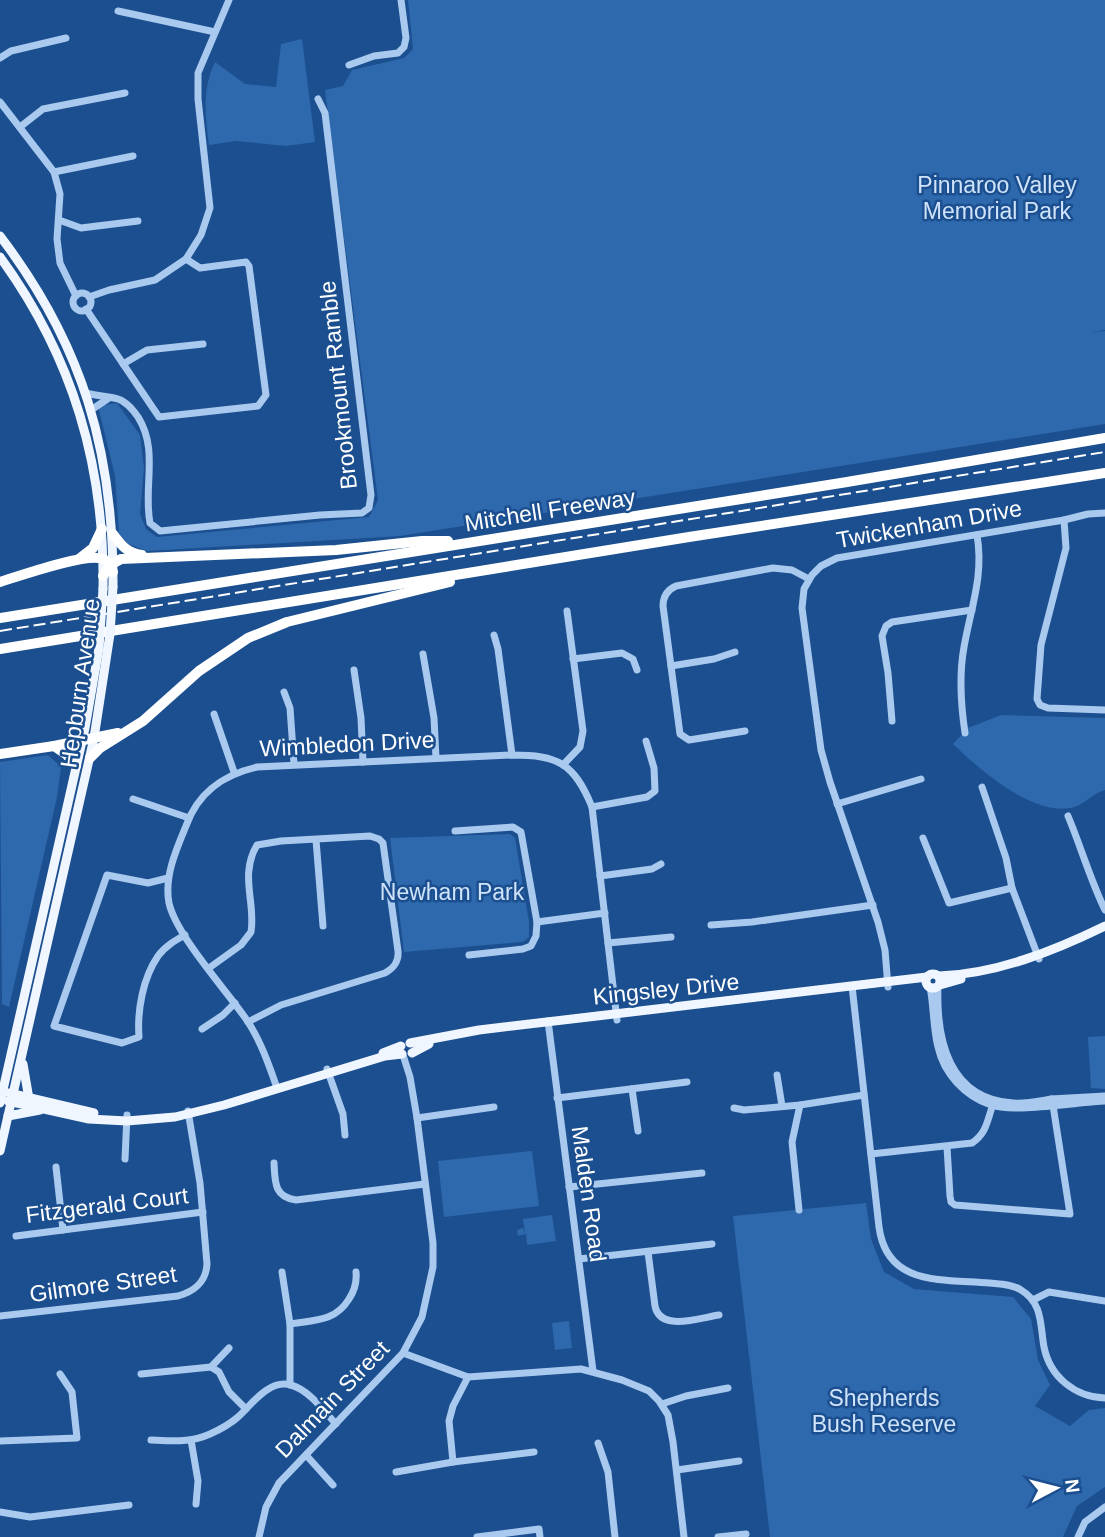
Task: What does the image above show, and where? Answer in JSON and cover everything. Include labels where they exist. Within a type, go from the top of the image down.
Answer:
[{"type":"highway","name":"Mitchell Freeway","points":[[0,618],[1105,438]]},
{"type":"highway","points":[[0,649],[1105,473]]},
{"type":"highway","points":[[0,582],[76,561],[93,548],[102,529]]},
{"type":"highway","points":[[113,534],[131,554],[156,557]]},
{"type":"highway","points":[[76,561],[109,567],[121,559],[336,550],[422,541],[484,541]]},
{"type":"highway","points":[[90,758],[100,748],[148,716],[199,671],[248,638],[287,622],[515,566]]},
{"type":"highway","points":[[0,754],[82,741],[129,730]]},
{"type":"highway","points":[[54,746],[76,766]]},
{"type":"main road","name":"Hepburn Avenue","points":[[0,236],[23,266],[53,317],[86,393],[104,460],[113,534],[103,589],[104,647],[38,934],[6,1098],[8,1116],[0,1151]]},
{"type":"main road","name":"Hepburn Avenue","points":[[0,257],[51,341],[69,381],[90,452],[113,587],[90,758],[23,1052],[6,1098]]},
{"type":"main road","points":[[38,934],[42,937],[45,933],[58,899]]},
{"type":"main road","name":"Kingsley Drive","points":[[1039,957],[1105,926]]},
{"type":"main road","name":"Kingsley Drive","points":[[6,1098],[89,1119],[188,1112],[447,1040],[548,1024],[888,984],[934,983],[1039,957],[1105,932]]},
{"type":"main road","points":[[23,1052],[24,1079],[29,1098]]},
{"type":"main road","name":"Kingsley Drive","points":[[6,1098],[29,1098],[90,1113],[127,1118]]},
{"type":"main road","points":[[8,1116],[45,1109]]},
{"type":"street","points":[[89,297],[90,303],[86,309],[75,307],[73,301],[81,293],[89,297],[155,279],[186,259],[201,234],[210,208],[198,99],[198,74],[229,0]]},
{"type":"street","points":[[349,65],[374,56],[398,53],[404,47],[406,38],[401,0]]},
{"type":"street","points":[[117,11],[215,32]]},
{"type":"street","points":[[0,58],[11,51],[66,38]]},
{"type":"street","points":[[20,127],[43,109],[125,93]]},
{"type":"street","name":"Brookmount Ramble","points":[[86,393],[119,399],[130,406],[145,428],[149,441],[150,465],[148,512],[150,523],[160,531],[362,513],[369,508],[370,483],[341,238],[325,113],[318,99]]},
{"type":"street","points":[[0,102],[54,172],[60,194],[57,239],[60,263],[76,296]]},
{"type":"street","points":[[54,172],[133,156]]},
{"type":"street","points":[[60,220],[81,228],[138,221]]},
{"type":"street","points":[[86,309],[159,417],[258,406],[266,395],[249,267],[246,262],[200,268],[186,259]]},
{"type":"street","points":[[123,364],[146,350],[203,344]]},
{"type":"street","points":[[91,410],[109,398]]},
{"type":"street","name":"Twickenham Drive","points":[[809,579],[821,566],[837,558],[1105,513]]},
{"type":"street","points":[[1064,520],[1065,554],[1043,637],[1037,699],[1045,708],[1105,710]]},
{"type":"street","points":[[965,733],[962,716],[963,650],[979,577],[977,535]]},
{"type":"street","points":[[745,731],[689,740],[683,738],[679,732],[663,603],[670,589],[773,568],[792,570],[809,579],[802,604],[821,750],[882,934],[888,984]]},
{"type":"street","points":[[892,722],[882,636],[886,626],[892,622],[972,610]]},
{"type":"street","points":[[568,611],[583,731],[580,747],[563,765],[581,783],[592,807],[617,1017]]},
{"type":"street","points":[[494,635],[512,755]]},
{"type":"street","points":[[671,666],[714,659],[735,652]]},
{"type":"street","points":[[573,659],[622,653],[633,659],[637,670]]},
{"type":"street","points":[[424,654],[434,718],[436,758]]},
{"type":"street","points":[[354,670],[363,762]]},
{"type":"street","points":[[285,692],[290,708],[294,764]]},
{"type":"street","points":[[214,714],[234,772]]},
{"type":"street","points":[[592,807],[647,797],[655,790],[654,768],[646,741]]},
{"type":"street","name":"Wimbledon Drive","points":[[276,1086],[248,1022],[178,926],[169,903],[168,878],[189,818],[216,784],[234,772],[294,764],[534,755],[555,759],[563,765]]},
{"type":"street","points":[[838,804],[921,779]]},
{"type":"street","points":[[982,787],[1006,858],[1012,888],[1039,957]]},
{"type":"street","points":[[133,799],[189,818]]},
{"type":"street","points":[[1068,816],[1081,847],[1088,876],[1105,910]]},
{"type":"street","points":[[455,831],[513,827],[521,832],[537,922],[536,936],[531,946],[469,955]]},
{"type":"street","points":[[209,968],[241,945],[251,932],[248,881],[253,852],[257,845],[370,836],[383,843],[398,960],[393,968],[385,973],[281,1005],[248,1022]]},
{"type":"street","points":[[923,838],[949,902],[1012,888]]},
{"type":"street","points":[[316,840],[323,926]]},
{"type":"street","points":[[600,876],[652,869],[661,864]]},
{"type":"street","points":[[168,878],[148,883],[107,874],[54,1026],[122,1043],[139,1037],[138,1015],[147,981],[158,956],[185,934]]},
{"type":"street","points":[[710,925],[752,922],[873,905]]},
{"type":"street","points":[[537,922],[605,913]]},
{"type":"street","points":[[608,943],[671,937]]},
{"type":"street","points":[[934,983],[942,1040],[949,1063],[966,1084],[993,1103],[1014,1108],[1052,1102],[1105,1099]]},
{"type":"street","points":[[850,989],[881,1241],[895,1264],[922,1278],[1015,1286],[1033,1300],[1040,1314],[1047,1357],[1056,1374],[1075,1391],[1105,1398]]},
{"type":"street","points":[[202,1029],[223,1016],[235,1003]]},
{"type":"street","name":"Malden Road","points":[[548,1024],[593,1371]]},
{"type":"street","name":"Dalmain Street","points":[[260,1537],[262,1518],[279,1483],[406,1350],[422,1317],[433,1267],[433,1243],[406,1051]]},
{"type":"street","points":[[328,1071],[343,1114],[345,1135]]},
{"type":"street","points":[[777,1075],[782,1106]]},
{"type":"street","points":[[557,1098],[687,1082]]},
{"type":"street","points":[[632,1089],[638,1131]]},
{"type":"street","points":[[734,1108],[744,1110],[800,1105],[864,1095]]},
{"type":"street","points":[[947,1147],[951,1202],[955,1205],[1070,1214],[1052,1102]]},
{"type":"street","points":[[871,1154],[972,1143],[982,1137],[987,1128],[993,1103]]},
{"type":"street","points":[[799,1210],[792,1142],[800,1105]]},
{"type":"street","points":[[416,1118],[494,1107]]},
{"type":"street","name":"Gilmore Street","points":[[0,1316],[178,1296],[187,1293],[201,1282],[207,1269],[203,1212],[188,1112]]},
{"type":"street","points":[[125,1159],[127,1118]]},
{"type":"street","points":[[274,1163],[276,1187],[286,1199],[425,1184]]},
{"type":"street","points":[[56,1167],[63,1230]]},
{"type":"street","points":[[569,1187],[702,1174]]},
{"type":"street","name":"Fitzgerald Court","points":[[16,1236],[203,1212]]},
{"type":"street","points":[[579,1259],[712,1244]]},
{"type":"street","points":[[648,1252],[656,1315],[661,1320],[673,1322],[719,1315]]},
{"type":"street","points":[[282,1272],[290,1324],[290,1385]]},
{"type":"street","points":[[290,1324],[333,1317],[343,1309],[357,1282],[356,1272]]},
{"type":"street","points":[[1033,1300],[1049,1292],[1105,1301]]},
{"type":"street","points":[[211,1367],[229,1348]]},
{"type":"street","points":[[406,1350],[416,1358],[468,1377],[556,1370],[593,1371],[649,1391],[662,1404],[668,1415],[684,1537]]},
{"type":"street","points":[[141,1374],[211,1367],[219,1372],[229,1392],[246,1409]]},
{"type":"street","points":[[0,1441],[77,1438],[72,1392],[60,1374]]},
{"type":"street","points":[[453,1462],[449,1421],[453,1406],[468,1377]]},
{"type":"street","points":[[151,1440],[185,1442],[209,1434],[236,1419],[260,1395],[276,1386],[290,1385],[305,1393],[337,1424]]},
{"type":"street","points":[[662,1404],[686,1396],[728,1388]]},
{"type":"street","points":[[191,1440],[198,1481],[197,1504]]},
{"type":"street","points":[[598,1443],[608,1472],[615,1537]]},
{"type":"street","points":[[396,1472],[534,1452]]},
{"type":"street","points":[[306,1455],[333,1485]]},
{"type":"street","points":[[677,1470],[738,1461]]},
{"type":"street","points":[[0,1512],[30,1517],[129,1506]]},
{"type":"street","points":[[1078,1537],[1085,1522],[1105,1507]]},
{"type":"street","points":[[477,1537],[539,1529],[540,1537]]},
{"type":"street","points":[[718,1537],[746,1534]]},
{"type":"green space","name":"Pinnaroo Valley Memorial Park","points":[[408,0],[1105,0],[1105,330],[1091,332],[1105,331],[1105,424],[400,536],[147,551],[128,544],[119,534],[115,476],[98,406],[117,403],[140,435],[144,468],[140,514],[146,529],[157,537],[369,517],[378,500],[325,90],[343,86],[352,70],[404,58],[413,49]]},
{"type":"green space","points":[[302,39],[315,142],[286,146],[236,141],[209,145],[206,92],[215,62],[245,84],[276,87],[281,44]]},
{"type":"green space","points":[[1001,715],[1105,718],[1105,790],[1080,805],[1056,808],[1023,797],[991,777],[953,744],[968,728]]},
{"type":"green space","points":[[48,755],[61,767],[57,797],[9,1007],[2,1004],[0,762]]},
{"type":"green space","name":"Newham Park","points":[[510,834],[515,838],[529,922],[529,937],[523,942],[404,952],[390,838]]},
{"type":"green space","points":[[1105,1036],[1105,1089],[1091,1088],[1088,1037]]},
{"type":"green space","points":[[532,1151],[539,1206],[444,1217],[438,1161]]},
{"type":"green space","name":"Shepherds Bush Reserve","points":[[866,1203],[871,1239],[884,1272],[914,1289],[1013,1297],[1031,1319],[1038,1360],[1050,1385],[1035,1406],[1070,1426],[1089,1410],[1105,1408],[1105,1487],[1077,1506],[1063,1537],[770,1537],[733,1216]]},
{"type":"green space","points":[[552,1215],[556,1241],[527,1245],[526,1234],[518,1236],[517,1230],[523,1228],[525,1233],[523,1219]]},
{"type":"green space","points":[[569,1321],[572,1348],[555,1350],[552,1323]]},
{"type":"railway","points":[[0,631],[1105,452]]}]
